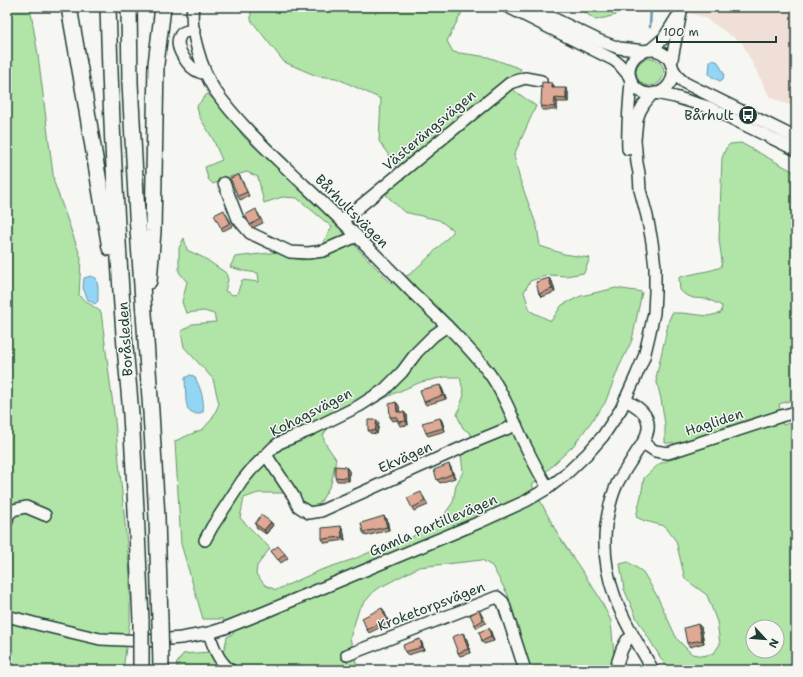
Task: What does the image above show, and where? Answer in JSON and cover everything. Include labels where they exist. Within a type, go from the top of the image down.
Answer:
[{"type":"highway","points":[[69,7],[124,334]]},
{"type":"highway","name":"Boråsleden","points":[[108,7],[110,83],[117,217],[136,507],[141,622],[141,669]]},
{"type":"highway","name":"Boråsleden","points":[[129,7],[130,83],[137,215],[157,518],[161,669]]},
{"type":"highway","points":[[145,334],[153,230],[156,64],[163,7]]},
{"type":"street","name":"Bårhultsvägen","points":[[193,7],[192,13],[194,30],[198,50],[206,73],[214,88],[239,121],[462,340],[489,373],[498,387],[516,425]]},
{"type":"street","points":[[508,7],[614,60],[619,64],[638,90],[642,92],[675,97],[708,107],[796,150]]},
{"type":"street","points":[[530,7],[584,34],[619,48],[655,50],[665,55],[679,78],[685,83],[796,138]]},
{"type":"street","points":[[631,80],[629,72],[635,56],[647,50],[664,38],[682,7]]},
{"type":"street","points":[[654,94],[660,92],[669,85],[673,75],[672,67],[682,7]]},
{"type":"street","points":[[194,30],[185,31],[180,35],[178,41],[180,52],[187,64],[199,72],[206,73]]},
{"type":"street","name":"Västerängsvägen","points":[[342,221],[510,83],[525,78],[541,81]]},
{"type":"street","name":"Gamla Partillevägen","points":[[631,80],[627,139],[628,154],[636,182],[640,190]]},
{"type":"street","name":"Gamla Partillevägen","points":[[7,616],[100,639],[146,641],[181,638],[209,633],[265,612],[467,528],[526,501],[548,488],[565,475],[603,436],[625,400],[644,357],[649,336],[654,313],[655,267],[652,242],[640,190],[635,145],[637,119],[644,104],[654,94]]},
{"type":"street","points":[[224,183],[238,219],[250,233],[290,252],[308,253],[323,251],[357,236]]},
{"type":"street","name":"Kohagsvägen","points":[[205,540],[242,481],[266,454],[279,443],[308,431],[359,406],[384,390],[402,372],[417,352],[433,336],[447,326]]},
{"type":"street","points":[[625,400],[644,412],[648,430],[643,443],[616,486],[607,517],[605,552],[610,580],[617,604],[652,670]]},
{"type":"street","name":"Hagliden","points":[[643,443],[655,451],[668,453],[796,412]]},
{"type":"street","points":[[516,425],[548,488]]},
{"type":"street","name":"Ekvägen","points":[[266,454],[294,497],[298,506],[309,513],[321,511],[479,440],[516,425]]},
{"type":"street","points":[[7,521],[8,516],[13,510],[26,507],[45,515]]},
{"type":"street","name":"Kroketorpsvägen","points":[[347,655],[497,597],[503,602],[525,670]]},
{"type":"street","points":[[209,633],[218,656],[222,663],[230,670]]},
{"type":"street","points":[[615,670],[626,640],[633,636]]},
{"type":"shaded area","points":[[674,7],[796,7],[796,108],[770,97],[742,43],[705,18]]},
{"type":"green space","points":[[7,7],[30,7],[38,55],[54,182],[81,258],[79,296],[101,312],[115,421],[130,575],[130,619],[123,670],[7,670]]},
{"type":"green space","points":[[251,7],[454,7],[462,12],[447,41],[453,52],[488,57],[521,69],[512,89],[536,106],[514,155],[520,180],[537,227],[540,246],[564,254],[590,258],[584,273],[566,276],[549,275],[530,281],[524,292],[530,311],[551,321],[562,305],[581,296],[616,288],[642,292],[632,340],[619,367],[605,403],[574,445],[532,485],[558,535],[598,595],[611,621],[614,656],[629,670],[531,670],[508,595],[492,566],[482,560],[419,567],[375,590],[359,609],[350,638],[358,670],[177,670],[177,663],[183,654],[224,651],[227,637],[234,633],[223,619],[203,619],[181,544],[175,441],[203,429],[212,419],[219,404],[213,379],[184,347],[181,332],[192,324],[216,322],[214,314],[204,311],[186,313],[182,302],[187,282],[179,272],[179,248],[184,238],[187,250],[204,258],[226,273],[228,280],[225,291],[233,295],[237,294],[242,280],[259,282],[258,273],[230,267],[235,257],[278,252],[288,257],[302,260],[331,256],[323,242],[332,227],[297,198],[282,197],[264,203],[258,177],[247,172],[229,177],[213,184],[208,179],[205,167],[222,160],[213,139],[199,116],[197,106],[207,94],[223,107],[243,136],[332,217],[358,249],[392,284],[410,274],[454,231],[439,220],[404,212],[386,195],[402,175],[379,141],[381,99],[336,78],[317,76],[284,62],[251,20]],"holes":[[[445,377],[460,377],[464,395],[457,415],[463,428],[471,434],[473,449],[461,454],[463,472],[456,485],[453,502],[440,521],[403,542],[389,544],[354,559],[321,570],[276,590],[265,585],[256,574],[257,566],[270,548],[240,518],[244,498],[258,493],[292,493],[306,519],[320,503],[331,484],[336,459],[325,443],[323,436],[332,424],[421,382]]]},
{"type":"green space","points":[[577,7],[617,7],[616,15],[596,20]]},
{"type":"green space","points":[[650,58],[660,62],[664,72],[660,82],[650,86],[640,82],[636,72],[640,62]]},
{"type":"green space","points":[[741,143],[796,173],[796,399],[779,404],[783,425],[796,421],[796,670],[668,670],[637,619],[624,589],[620,564],[628,562],[643,572],[657,596],[677,639],[692,654],[703,656],[714,653],[720,644],[717,622],[707,595],[685,579],[676,541],[665,526],[636,517],[644,478],[659,464],[674,459],[674,443],[665,443],[665,424],[656,378],[669,320],[672,313],[708,316],[721,313],[722,306],[708,299],[693,298],[684,294],[680,290],[679,277],[721,267],[722,261],[719,240],[722,158],[726,148],[730,144]]},
{"type":"water","points":[[712,59],[718,62],[724,74],[723,79],[720,81],[709,74],[710,62]]},
{"type":"water","points":[[91,276],[96,278],[98,287],[98,301],[95,304],[88,300],[83,288],[84,278]]},
{"type":"water","points":[[190,375],[194,376],[203,398],[203,412],[196,414],[188,410],[186,401],[185,378]]},
{"type":"building","points":[[542,82],[552,83],[552,88],[566,88],[566,99],[555,98],[554,107],[541,106]]},
{"type":"building","points":[[239,175],[247,192],[238,196],[230,178]]},
{"type":"building","points":[[256,209],[260,219],[250,225],[245,215]]},
{"type":"building","points":[[224,210],[230,223],[221,228],[214,215]]},
{"type":"building","points":[[549,278],[552,289],[539,294],[536,282]]},
{"type":"building","points":[[440,385],[443,395],[424,402],[420,390]]},
{"type":"building","points":[[396,402],[397,412],[404,412],[406,421],[398,422],[397,417],[390,417],[389,404]]},
{"type":"building","points":[[440,418],[443,428],[426,433],[422,423]]},
{"type":"building","points":[[368,420],[377,420],[375,431],[368,430]]},
{"type":"building","points":[[449,464],[452,474],[437,480],[434,470]]},
{"type":"building","points":[[335,466],[346,467],[347,478],[335,477]]},
{"type":"building","points":[[421,492],[425,501],[412,508],[407,498]]},
{"type":"building","points":[[261,515],[271,522],[264,530],[255,524]]},
{"type":"building","points":[[384,516],[387,527],[363,532],[361,523]]},
{"type":"building","points":[[341,526],[342,537],[322,539],[322,528]]},
{"type":"building","points":[[278,546],[285,554],[278,560],[271,551]]},
{"type":"building","points":[[382,608],[387,620],[367,630],[362,618]]},
{"type":"building","points":[[479,610],[483,620],[475,625],[470,615]]},
{"type":"building","points":[[698,624],[702,640],[687,643],[684,628]]},
{"type":"building","points":[[489,628],[491,637],[482,641],[479,632]]},
{"type":"building","points":[[463,633],[468,649],[458,653],[452,637]]},
{"type":"building","points":[[420,639],[422,647],[405,652],[403,645]]},
{"type":"building","points":[[503,666],[505,670],[493,670]]},
{"type":"waterway","points":[[650,27],[651,7]]},
{"type":"place","name":"Bårhult","points":[[748,115]]}]
